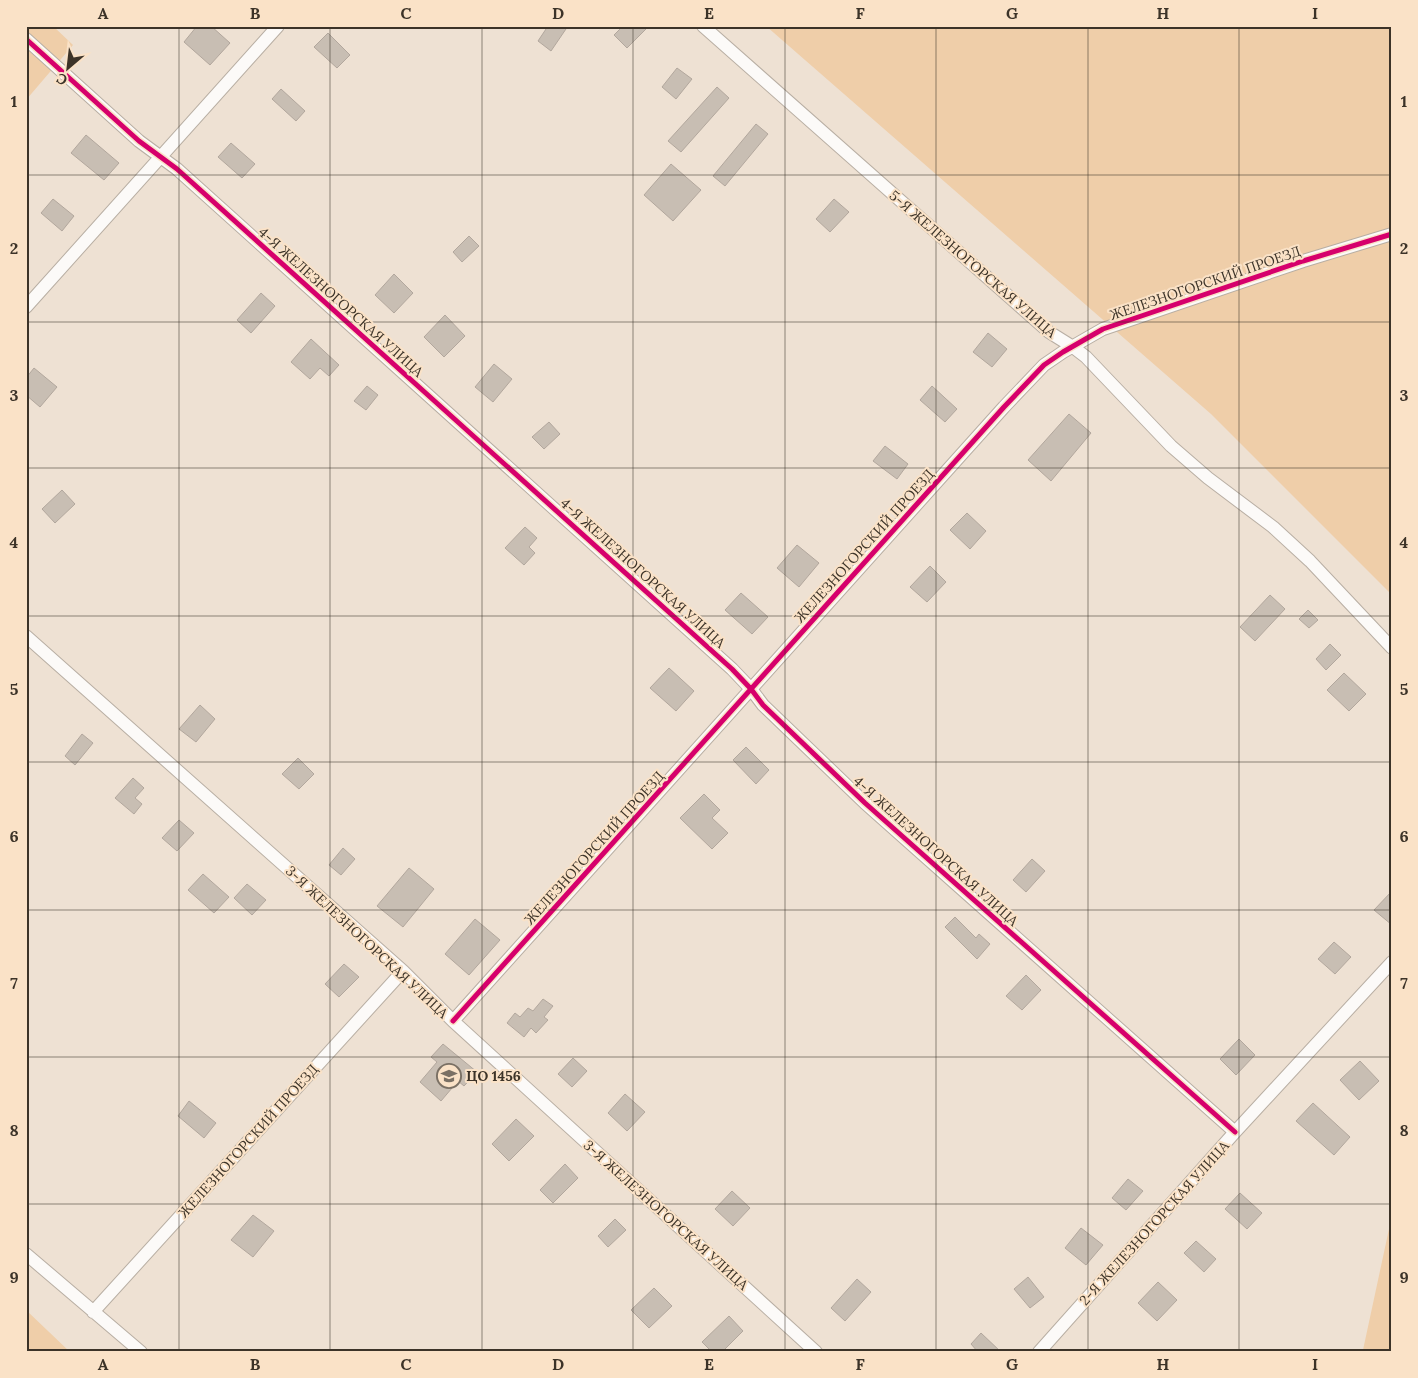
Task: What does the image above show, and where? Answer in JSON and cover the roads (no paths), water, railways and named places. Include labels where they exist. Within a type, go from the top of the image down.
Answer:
[{"type":"street","points":[[26,307],[278,26]]},
{"type":"street","name":"5-Я ЖЕЛЕЗНОГОРСКАЯ УЛИЦА","points":[[703,26],[1049,332],[1086,357],[1170,446],[1208,478],[1273,527],[1310,561],[1392,648]]},
{"type":"street","name":"4-Я ЖЕЛЕЗНОГОРСКАЯ УЛИЦА","points":[[26,38],[732,669],[763,705],[865,803],[1236,1132]]},
{"type":"street","name":"ЖЕЛЕЗНОГОРСКИЙ ПРОЕЗД","points":[[453,1021],[1004,407],[1044,365],[1103,329],[1303,261],[1392,234]]},
{"type":"street","name":"3-Я ЖЕЛЕЗНОГОРСКАЯ УЛИЦА","points":[[26,636],[403,971],[453,1021],[816,1352]]},
{"type":"street","name":"2-Я ЖЕЛЕЗНОГОРСКАЯ УЛИЦА","points":[[1038,1352],[1392,962]]},
{"type":"street","name":"ЖЕЛЕЗНОГОРСКИЙ ПРОЕЗД","points":[[94,1312],[403,971]]},
{"type":"street","points":[[26,1254],[141,1352]]},
{"type":"place","name":"ЦО 1456","points":[[449,1076]]}]
